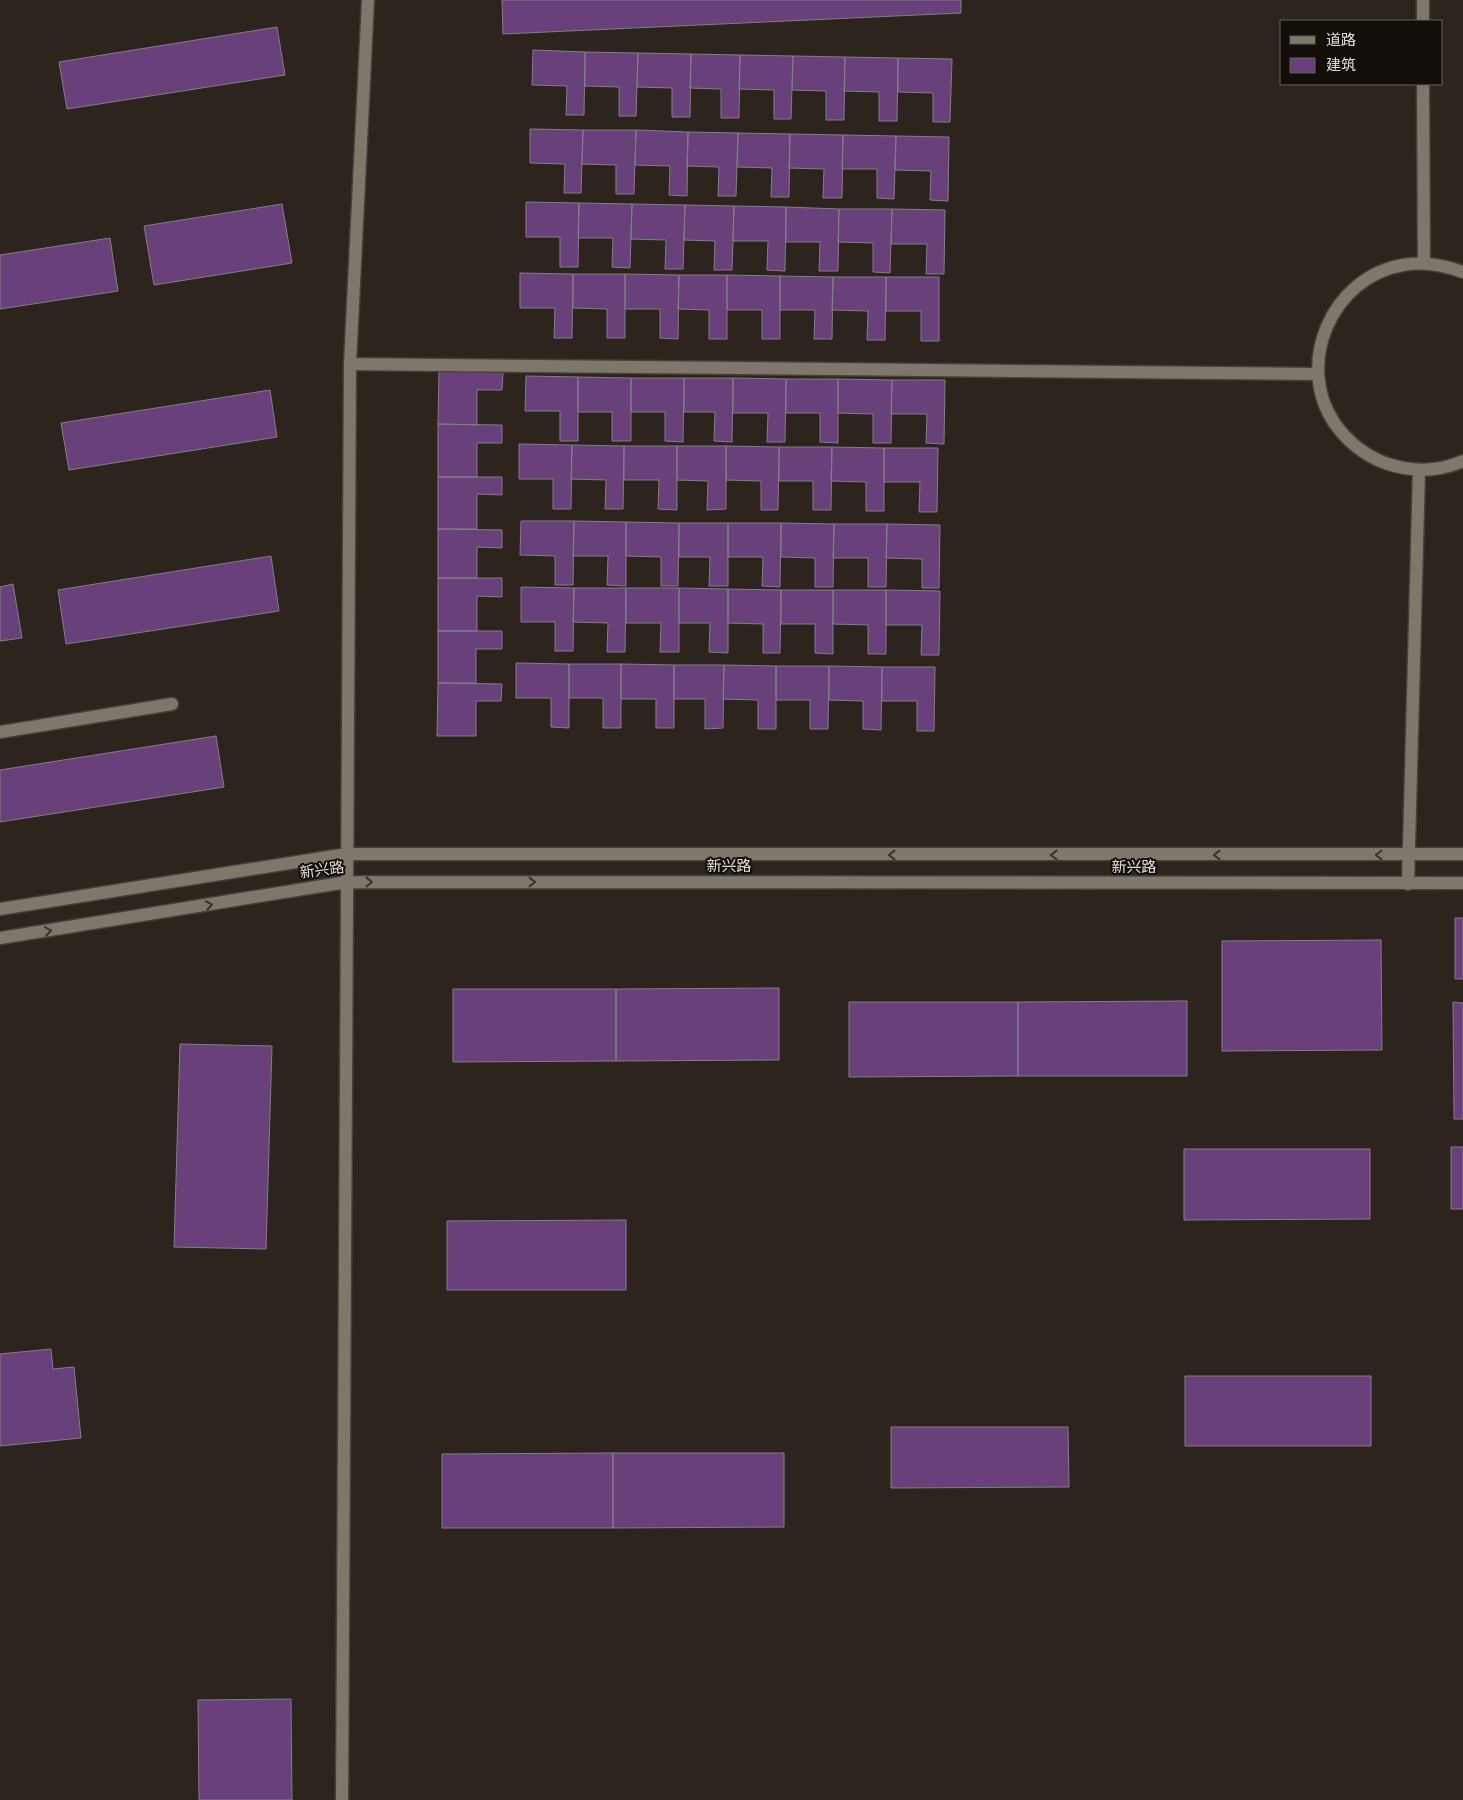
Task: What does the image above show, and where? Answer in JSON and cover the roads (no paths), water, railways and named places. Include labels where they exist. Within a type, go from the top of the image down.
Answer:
[{"type":"main road","points":[[342,1800],[350,364],[368,0]]},
{"type":"main road","points":[[1423,0],[1423,20]]},
{"type":"main road","points":[[1423,85],[1424,263]]},
{"type":"main road","points":[[1463,272],[1446,266],[1424,263],[1403,265],[1382,271],[1363,281],[1346,295],[1333,312],[1323,332],[1318,353],[1318,374],[1322,396],[1330,416],[1342,434],[1358,449],[1377,460],[1397,467],[1419,470],[1440,468],[1463,461]]},
{"type":"main road","points":[[350,364],[1318,374]]},
{"type":"main road","points":[[1408,884],[1419,470]]},
{"type":"main road","points":[[0,732],[172,704]]},
{"type":"main road","name":"新兴路","points":[[0,909],[347,854],[1463,854]]},
{"type":"main road","name":"新兴路","points":[[0,938],[347,882],[1463,883]]}]
